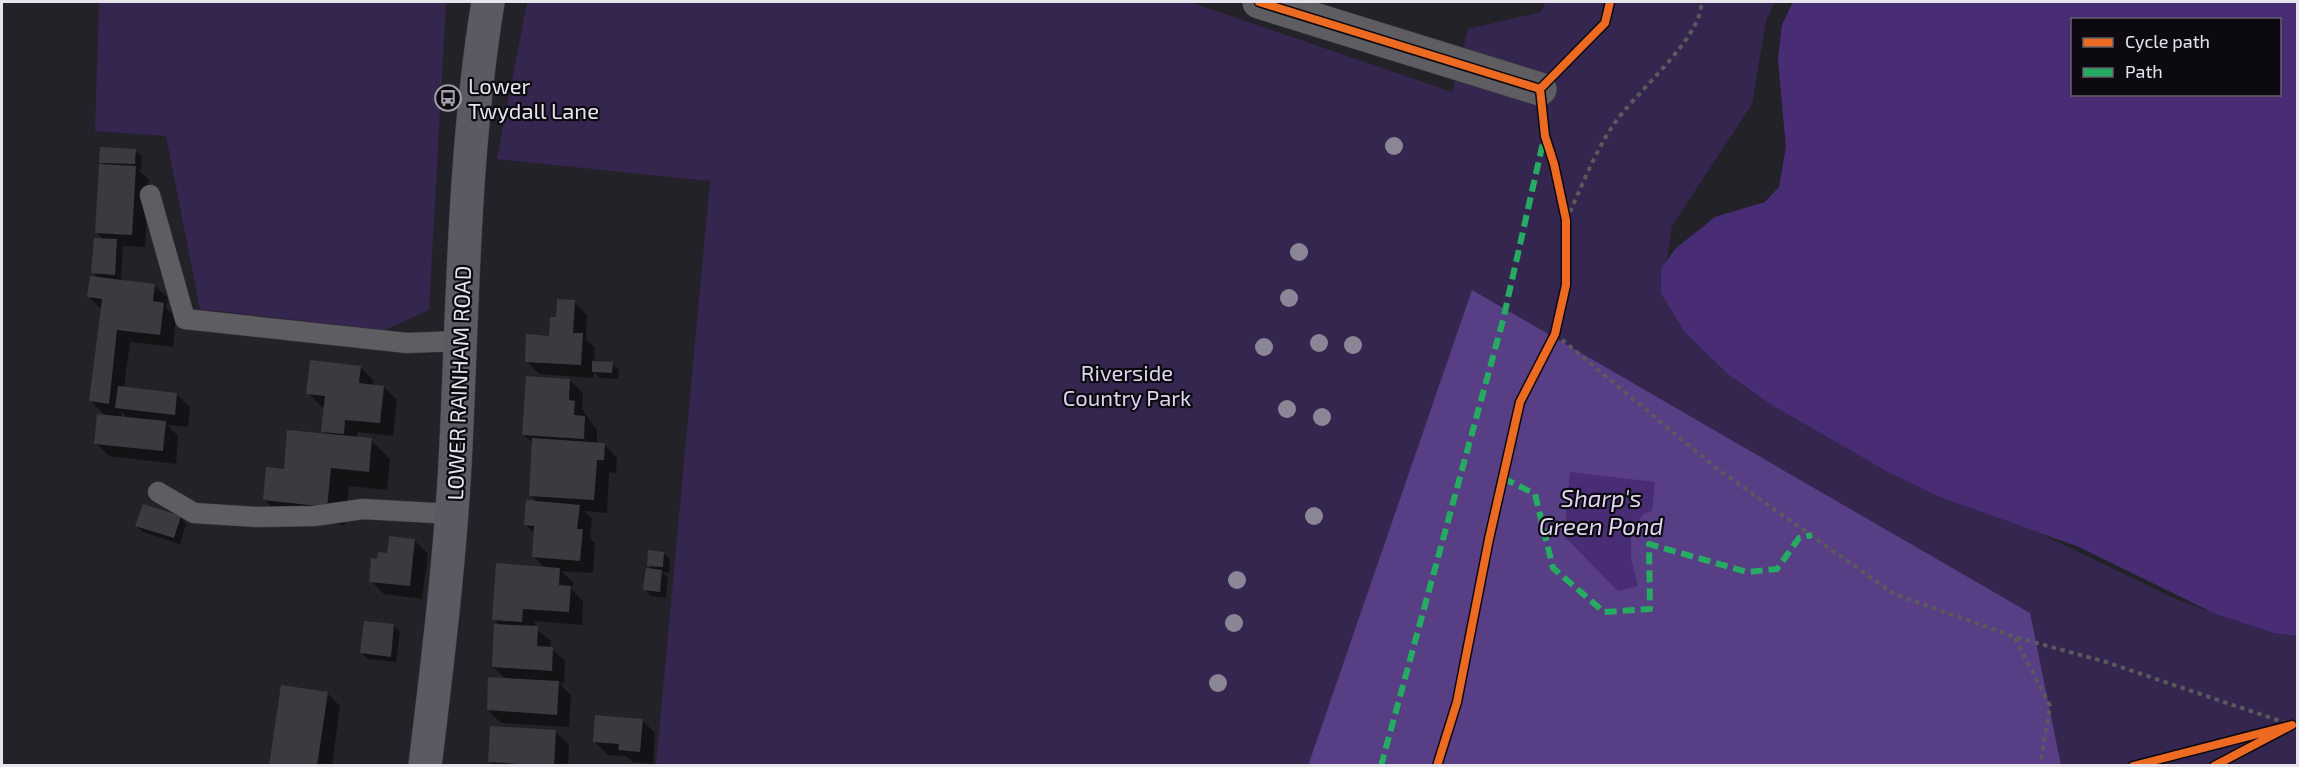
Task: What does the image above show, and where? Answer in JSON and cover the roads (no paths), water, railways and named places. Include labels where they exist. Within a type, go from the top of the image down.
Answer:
[{"type":"main road","name":"LOWER RAINHAM ROAD","points":[[425,765],[452,514],[467,182],[476,78],[489,2]]},
{"type":"street","points":[[1259,2],[1540,89]]},
{"type":"lane","points":[[150,195],[185,319],[407,343],[460,341]]},
{"type":"lane","points":[[158,492],[195,513],[257,517],[314,516],[363,508],[452,514]]},
{"type":"water","points":[[1793,2],[2297,2],[2297,636],[2274,633],[2216,614],[2077,546],[1940,497],[1888,472],[1772,405],[1729,375],[1684,331],[1661,293],[1661,269],[1675,249],[1715,217],[1765,202],[1779,187],[1786,147],[1778,59],[1782,25]]},
{"type":"water","name":"Sharp's Green Pond","points":[[1570,472],[1655,482],[1652,511],[1644,514],[1631,529],[1631,559],[1638,586],[1618,591],[1564,536]]},
{"type":"place","name":"Lower Twydall Lane","points":[[448,98]]},
{"type":"park label","name":"Riverside Country Park","points":[[1127,384]]}]
